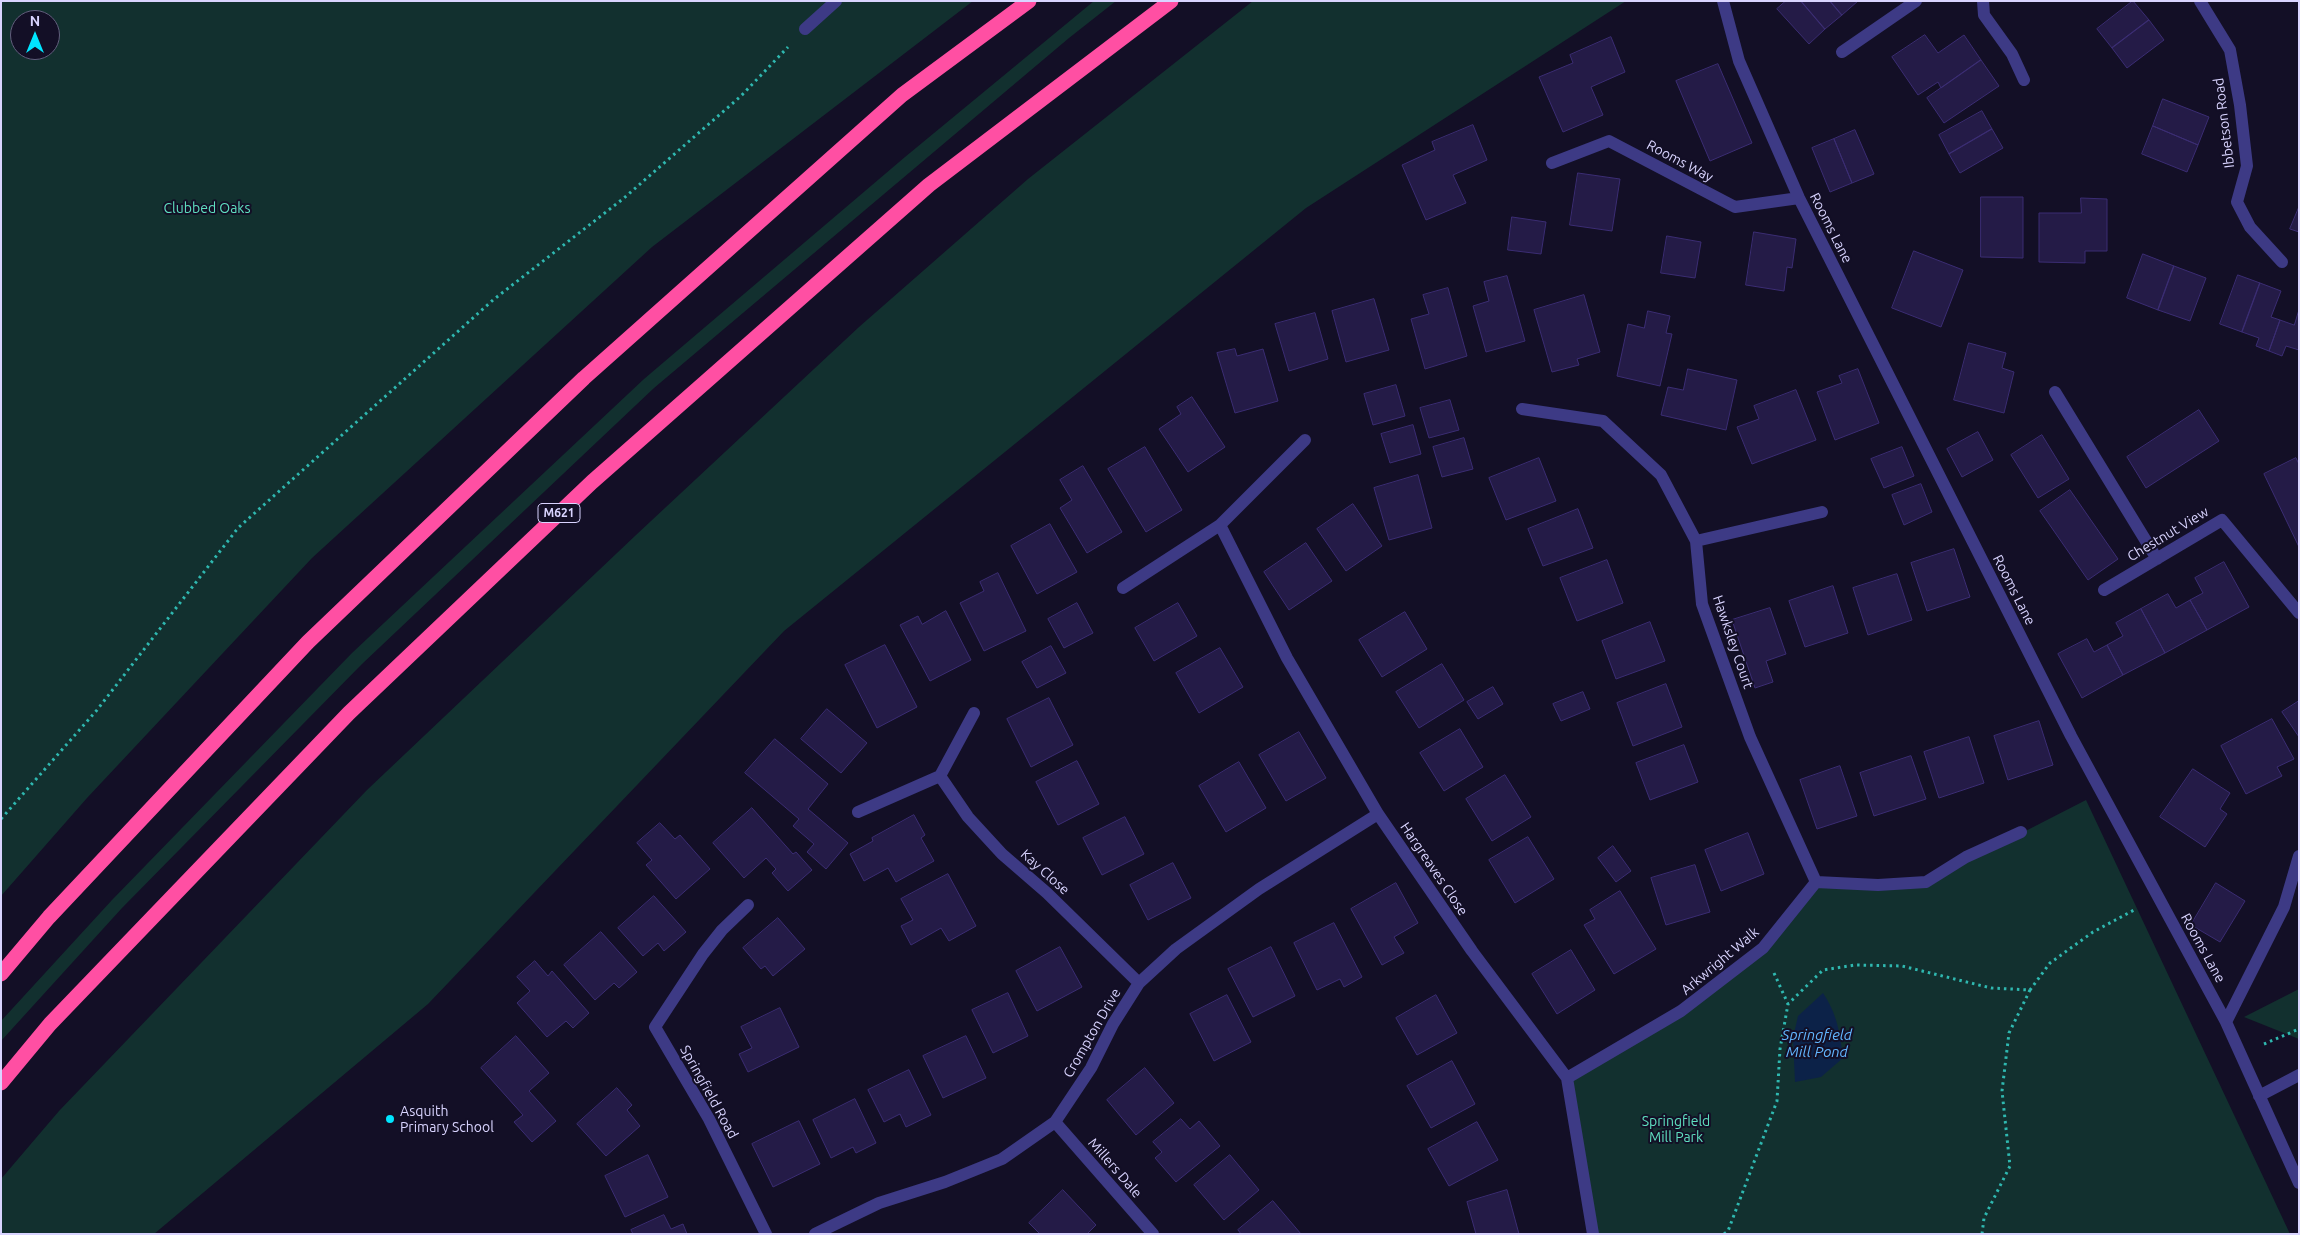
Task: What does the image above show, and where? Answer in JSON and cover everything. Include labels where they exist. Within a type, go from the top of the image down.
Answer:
[{"type":"highway","points":[[1,974],[49,917],[308,642],[584,378],[902,95],[1029,1]]},
{"type":"highway","name":"M621","points":[[1,1083],[50,1024],[349,713],[592,482],[929,185],[1171,1]]},
{"type":"street","points":[[805,29],[836,1]]},
{"type":"street","name":"Rooms Lane","points":[[1723,1],[1739,61],[1799,198],[2071,736],[2226,1022],[2299,1183]]},
{"type":"street","points":[[1842,52],[1916,1]]},
{"type":"street","points":[[1983,1],[1984,15],[2012,54],[2024,80]]},
{"type":"street","name":"Ibbetson Road","points":[[2200,1],[2230,50],[2247,166],[2237,202],[2250,226],[2282,262]]},
{"type":"street","name":"Rooms Way","points":[[1552,163],[1609,141],[1735,207],[1799,198]]},
{"type":"street","points":[[2055,392],[2156,559]]},
{"type":"street","name":"Hawksley Court","points":[[1522,409],[1603,421],[1661,475],[1696,541],[1702,604],[1750,737],[1816,882]]},
{"type":"street","points":[[1124,588],[1220,525],[1306,440]]},
{"type":"street","points":[[1696,541],[1822,512]]},
{"type":"street","name":"Chestnut View","points":[[2104,590],[2222,520],[2299,613]]},
{"type":"street","name":"Hargreaves Close","points":[[1220,525],[1287,658],[1378,814],[1472,951],[1567,1078],[1594,1234]]},
{"type":"street","points":[[858,812],[940,776],[974,713]]},
{"type":"street","name":"Kay Close","points":[[940,776],[968,816],[1002,854],[1047,893],[1139,983]]},
{"type":"street","name":"Crompton Drive","points":[[814,1234],[879,1203],[945,1182],[1002,1159],[1055,1122],[1091,1068],[1113,1024],[1139,983],[1176,949],[1259,889],[1378,814]]},
{"type":"street","points":[[1816,882],[1878,885],[1926,882],[1966,857],[2021,832]]},
{"type":"street","points":[[2226,1022],[2284,907],[2299,856]]},
{"type":"street","name":"Arkwright Walk","points":[[1567,1078],[1681,1011],[1763,948],[1816,882]]},
{"type":"street","name":"Springfield Road","points":[[748,905],[722,930],[655,1027],[709,1119],[766,1234]]},
{"type":"street","points":[[2259,1096],[2299,1075]]},
{"type":"street","name":"Millers Dale","points":[[1055,1122],[1153,1234]]},
{"type":"path","points":[[1,819],[97,710],[238,528],[492,300],[624,198],[742,96],[805,29]]},
{"type":"path","points":[[1982,1234],[1984,1218],[2010,1166],[2002,1091],[2009,1033],[2030,990],[2050,963],[2093,932],[2137,909],[2161,902]]},
{"type":"path","points":[[1727,1233],[1777,1101],[1780,1049],[1788,1004],[1763,948]]},
{"type":"path","points":[[1788,1004],[1824,970],[1855,965],[1902,966],[1992,988],[2030,990]]},
{"type":"path","points":[[2240,1054],[2299,1029]]},
{"type":"green space","name":"Clubbed Oaks","points":[[1,1],[973,1],[652,247],[312,558],[87,798],[1,896]]},
{"type":"green space","points":[[1094,1],[1116,1],[1069,38],[654,388],[362,664],[122,908],[1,1041],[1,1021],[112,900],[352,653],[644,379],[905,157]]},
{"type":"green space","points":[[1253,1],[1626,1],[1306,208],[784,631],[428,1004],[154,1234],[1,1234],[1,1179],[59,1111],[367,790],[859,327],[1028,179]]},
{"type":"green space","name":"Springfield Mill Park","points":[[2086,800],[2290,1234],[1593,1234],[1567,1078],[1681,1011],[1763,948],[1816,882],[1926,882]]},
{"type":"green space","points":[[2299,989],[2299,1039],[2244,1017]]},
{"type":"water","name":"Springfield Mill Pond","points":[[1823,993],[1832,1008],[1837,1024],[1843,1058],[1821,1077],[1795,1082],[1793,1038],[1798,1016]]},
{"type":"building","points":[[1786,1],[1801,1],[1825,29],[1809,44],[1777,9]]},
{"type":"building","points":[[1801,1],[1830,1],[1842,15],[1825,29]]},
{"type":"building","points":[[1830,1],[1858,1],[1842,15]]},
{"type":"building","points":[[2133,1],[2149,20],[2112,48],[2097,29]]},
{"type":"building","points":[[2149,20],[2164,40],[2127,68],[2112,48]]},
{"type":"building","points":[[1925,35],[1938,53],[1964,35],[1981,60],[1941,88],[1938,82],[1918,95],[1892,57]]},
{"type":"building","points":[[1611,37],[1625,72],[1591,87],[1603,115],[1563,132],[1539,77],[1573,63],[1570,55]]},
{"type":"building","points":[[1981,60],[1999,86],[1944,123],[1927,98]]},
{"type":"building","points":[[1718,64],[1752,143],[1710,161],[1676,81]]},
{"type":"building","points":[[2163,99],[2209,117],[2198,145],[2153,126]]},
{"type":"building","points":[[1982,111],[1992,129],[1949,154],[1939,135]]},
{"type":"building","points":[[1473,125],[1487,160],[1453,175],[1466,203],[1426,220],[1402,165],[1435,150],[1432,142]]},
{"type":"building","points":[[2153,126],[2198,145],[2187,172],[2142,154]]},
{"type":"building","points":[[1992,129],[2003,148],[1960,173],[1949,154]]},
{"type":"building","points":[[1855,130],[1874,174],[1852,183],[1834,139]]},
{"type":"building","points":[[1834,139],[1852,183],[1830,192],[1812,148]]},
{"type":"building","points":[[1578,173],[1620,179],[1612,231],[1570,225]]},
{"type":"building","points":[[1981,197],[2023,197],[2023,258],[1981,257]]},
{"type":"building","points":[[2081,198],[2107,199],[2107,251],[2085,251],[2085,263],[2039,262],[2039,213],[2081,213]]},
{"type":"building","points":[[2299,207],[2299,232],[2290,229]]},
{"type":"building","points":[[1512,217],[1546,222],[1541,254],[1508,250]]},
{"type":"building","points":[[1754,232],[1796,239],[1792,268],[1787,267],[1784,291],[1746,285]]},
{"type":"building","points":[[1667,236],[1701,242],[1695,278],[1661,273]]},
{"type":"building","points":[[1914,251],[1963,270],[1941,327],[1892,308]]},
{"type":"building","points":[[2143,254],[2174,266],[2158,310],[2127,298]]},
{"type":"building","points":[[2174,266],[2206,278],[2190,321],[2158,310]]},
{"type":"building","points":[[2238,275],[2260,283],[2242,332],[2220,324]]},
{"type":"building","points":[[1507,276],[1525,341],[1486,352],[1473,306],[1489,301],[1484,282]]},
{"type":"building","points":[[2260,283],[2281,291],[2271,317],[2280,320],[2269,351],[2256,346],[2259,338],[2242,332]]},
{"type":"building","points":[[1448,288],[1467,356],[1425,369],[1411,319],[1429,314],[1423,295]]},
{"type":"building","points":[[1584,295],[1600,352],[1577,359],[1579,365],[1552,372],[1534,310]]},
{"type":"building","points":[[1374,299],[1389,350],[1346,362],[1332,311]]},
{"type":"building","points":[[2299,310],[2299,350],[2286,346],[2282,356],[2269,351],[2280,320],[2294,325]]},
{"type":"building","points":[[1648,311],[1670,316],[1666,333],[1672,334],[1660,386],[1617,376],[1628,324],[1644,328]]},
{"type":"building","points":[[1315,313],[1328,359],[1289,371],[1275,324]]},
{"type":"building","points":[[1969,343],[2006,353],[2002,368],[2014,372],[2004,413],[1954,400]]},
{"type":"building","points":[[1235,349],[1237,356],[1263,349],[1278,401],[1235,413],[1217,353]]},
{"type":"building","points":[[1688,369],[1737,380],[1726,430],[1661,415],[1668,387],[1683,390]]},
{"type":"building","points":[[1858,369],[1879,423],[1835,440],[1817,392],[1842,383],[1839,376]]},
{"type":"building","points":[[1396,385],[1405,416],[1373,425],[1364,394]]},
{"type":"building","points":[[1796,390],[1816,440],[1752,464],[1737,427],[1759,419],[1754,406]]},
{"type":"building","points":[[1192,397],[1225,447],[1188,472],[1159,429],[1181,414],[1177,407]]},
{"type":"building","points":[[1450,400],[1459,430],[1429,438],[1420,408]]},
{"type":"building","points":[[2199,410],[2219,441],[2146,488],[2127,457]]},
{"type":"building","points":[[1413,425],[1421,454],[1390,463],[1381,434]]},
{"type":"building","points":[[1978,432],[1993,460],[1962,477],[1947,449]]},
{"type":"building","points":[[2042,435],[2069,479],[2038,498],[2011,455]]},
{"type":"building","points":[[1464,438],[1473,469],[1442,477],[1433,447]]},
{"type":"building","points":[[1145,447],[1182,510],[1146,532],[1108,469]]},
{"type":"building","points":[[1902,447],[1914,476],[1884,488],[1871,459]]},
{"type":"building","points":[[1539,458],[1556,501],[1506,520],[1489,478]]},
{"type":"building","points":[[2296,458],[2299,464],[2299,547],[2264,474]]},
{"type":"building","points":[[1083,466],[1122,532],[1087,553],[1060,508],[1072,500],[1060,480]]},
{"type":"building","points":[[1418,475],[1432,528],[1389,540],[1374,488]]},
{"type":"building","points":[[1921,484],[1932,512],[1904,525],[1892,495]]},
{"type":"building","points":[[2070,490],[2118,559],[2088,580],[2040,511]]},
{"type":"building","points":[[1353,504],[1382,546],[1346,571],[1317,529]]},
{"type":"building","points":[[1578,509],[1593,548],[1543,566],[1528,529]]},
{"type":"building","points":[[1050,524],[1077,572],[1037,594],[1011,546]]},
{"type":"building","points":[[1306,543],[1332,581],[1289,610],[1264,572]]},
{"type":"building","points":[[1954,549],[1970,597],[1927,611],[1911,563]]},
{"type":"building","points":[[1607,560],[1623,603],[1577,621],[1560,578]]},
{"type":"building","points":[[2224,562],[2249,607],[2207,630],[2190,600],[2203,593],[2195,578]]},
{"type":"building","points":[[998,573],[1026,631],[984,651],[960,603],[984,591],[980,582]]},
{"type":"building","points":[[1897,574],[1912,620],[1868,635],[1853,588]]},
{"type":"building","points":[[1833,586],[1848,633],[1805,647],[1789,601]]},
{"type":"building","points":[[2168,594],[2176,608],[2190,600],[2207,630],[2165,653],[2141,609]]},
{"type":"building","points":[[1077,603],[1093,633],[1064,648],[1048,619]]},
{"type":"building","points":[[1178,603],[1197,636],[1154,661],[1135,628]]},
{"type":"building","points":[[1770,608],[1786,654],[1766,661],[1773,682],[1755,688],[1732,620]]},
{"type":"building","points":[[2141,609],[2165,653],[2123,675],[2107,645],[2123,636],[2116,623]]},
{"type":"building","points":[[946,611],[971,660],[930,681],[900,625],[918,616],[922,624]]},
{"type":"building","points":[[1405,612],[1427,649],[1382,677],[1359,640]]},
{"type":"building","points":[[1650,622],[1665,661],[1616,679],[1602,641]]},
{"type":"building","points":[[2087,639],[2094,652],[2107,645],[2123,675],[2082,698],[2058,654]]},
{"type":"building","points":[[885,645],[917,707],[877,728],[845,665]]},
{"type":"building","points":[[1051,646],[1066,673],[1037,688],[1022,662]]},
{"type":"building","points":[[1220,648],[1243,687],[1199,713],[1176,673]]},
{"type":"building","points":[[1442,664],[1464,700],[1419,728],[1396,692]]},
{"type":"building","points":[[1666,684],[1682,727],[1633,746],[1617,703]]},
{"type":"building","points":[[1493,687],[1503,704],[1478,719],[1467,702]]},
{"type":"building","points":[[1583,692],[1590,709],[1561,721],[1553,704]]},
{"type":"building","points":[[1049,698],[1073,745],[1031,767],[1007,719]]},
{"type":"building","points":[[2299,701],[2299,737],[2282,712]]},
{"type":"building","points":[[827,709],[867,743],[841,773],[801,739]]},
{"type":"building","points":[[2272,719],[2294,759],[2277,767],[2282,776],[2246,794],[2221,746]]},
{"type":"building","points":[[2039,721],[2053,765],[2008,780],[1994,736]]},
{"type":"building","points":[[1460,729],[1483,767],[1444,791],[1420,753]]},
{"type":"building","points":[[1299,732],[1326,778],[1286,801],[1259,755]]},
{"type":"building","points":[[1969,737],[1984,783],[1939,798],[1924,752]]},
{"type":"building","points":[[775,739],[828,784],[808,809],[848,843],[826,869],[807,852],[814,844],[793,826],[799,819],[745,773]]},
{"type":"building","points":[[1684,745],[1698,782],[1650,800],[1636,763]]},
{"type":"building","points":[[1911,756],[1926,799],[1874,816],[1860,773]]},
{"type":"building","points":[[1077,761],[1099,804],[1058,825],[1036,782]]},
{"type":"building","points":[[1239,762],[1266,808],[1226,832],[1199,786]]},
{"type":"building","points":[[1840,766],[1857,816],[1817,829],[1800,780]]},
{"type":"building","points":[[2193,769],[2230,793],[2220,809],[2227,814],[2205,847],[2160,817]]},
{"type":"building","points":[[1505,775],[1531,817],[1492,841],[1466,799]]},
{"type":"building","points":[[752,808],[793,854],[796,852],[812,870],[788,891],[772,873],[776,869],[766,858],[744,878],[713,843]]},
{"type":"building","points":[[914,815],[925,835],[921,838],[934,861],[896,882],[888,868],[864,881],[850,854],[873,841],[872,838]]},
{"type":"building","points":[[1125,817],[1144,854],[1102,875],[1083,838]]},
{"type":"building","points":[[660,823],[675,839],[680,835],[710,869],[676,899],[646,865],[652,860],[637,843]]},
{"type":"building","points":[[1748,833],[1764,874],[1721,891],[1705,850]]},
{"type":"building","points":[[1528,837],[1554,879],[1515,903],[1489,860]]},
{"type":"building","points":[[1613,846],[1631,871],[1616,882],[1598,858]]},
{"type":"building","points":[[1173,863],[1191,898],[1148,920],[1130,885]]},
{"type":"building","points":[[1695,865],[1710,912],[1666,925],[1651,878]]},
{"type":"building","points":[[948,874],[976,926],[949,941],[941,928],[911,945],[901,926],[913,920],[901,899]]},
{"type":"building","points":[[1396,883],[1418,923],[1394,937],[1404,953],[1382,965],[1351,909]]},
{"type":"building","points":[[2216,883],[2245,901],[2220,942],[2191,925]]},
{"type":"building","points":[[1620,891],[1656,949],[1614,974],[1584,925],[1595,919],[1590,910]]},
{"type":"building","points":[[654,896],[686,932],[664,951],[658,943],[643,956],[618,928]]},
{"type":"building","points":[[778,918],[805,949],[773,976],[765,966],[761,969],[743,948]]},
{"type":"building","points":[[1334,923],[1362,977],[1344,987],[1340,979],[1317,990],[1294,943]]},
{"type":"building","points":[[601,932],[637,972],[619,988],[614,983],[595,1000],[564,965]]},
{"type":"building","points":[[1060,947],[1082,987],[1037,1011],[1016,971]]},
{"type":"building","points":[[1271,947],[1295,996],[1253,1017],[1228,969]]},
{"type":"building","points":[[1571,950],[1595,990],[1557,1014],[1532,974]]},
{"type":"building","points":[[535,961],[548,976],[552,971],[589,1013],[573,1028],[566,1021],[547,1037],[517,1003],[530,991],[517,977]]},
{"type":"building","points":[[1008,993],[1028,1036],[993,1053],[972,1010]]},
{"type":"building","points":[[1227,995],[1251,1042],[1214,1061],[1190,1014]]},
{"type":"building","points":[[1436,995],[1457,1033],[1417,1055],[1396,1018]]},
{"type":"building","points":[[780,1008],[799,1047],[748,1072],[739,1054],[752,1048],[741,1027]]},
{"type":"building","points":[[516,1036],[549,1073],[529,1091],[556,1121],[532,1142],[514,1122],[523,1115],[481,1068]]},
{"type":"building","points":[[966,1036],[986,1078],[943,1098],[923,1056]]},
{"type":"building","points":[[1452,1061],[1475,1104],[1431,1128],[1407,1086]]},
{"type":"building","points":[[1145,1068],[1174,1103],[1136,1135],[1107,1100]]},
{"type":"building","points":[[909,1070],[931,1115],[906,1127],[900,1114],[884,1122],[868,1090]]},
{"type":"building","points":[[617,1088],[632,1105],[627,1110],[640,1126],[606,1156],[577,1124]]},
{"type":"building","points":[[855,1099],[876,1143],[856,1153],[853,1147],[831,1158],[813,1120]]},
{"type":"building","points":[[1181,1119],[1190,1129],[1199,1121],[1220,1146],[1176,1182],[1155,1158],[1162,1152],[1153,1142]]},
{"type":"building","points":[[799,1121],[820,1164],[773,1187],[752,1144]]},
{"type":"building","points":[[1477,1122],[1498,1160],[1449,1186],[1428,1149]]},
{"type":"building","points":[[648,1155],[668,1197],[625,1217],[605,1176]]},
{"type":"building","points":[[1230,1155],[1259,1190],[1224,1220],[1194,1185]]},
{"type":"building","points":[[1063,1190],[1096,1225],[1087,1234],[1040,1234],[1029,1223]]},
{"type":"building","points":[[1507,1190],[1519,1234],[1476,1234],[1467,1202]]},
{"type":"building","points":[[1273,1201],[1301,1234],[1241,1234],[1238,1230]]},
{"type":"building","points":[[664,1215],[671,1229],[683,1224],[687,1234],[633,1234],[631,1230]]},
{"type":"place","name":"Asquith Primary School","points":[[390,1119]]}]
